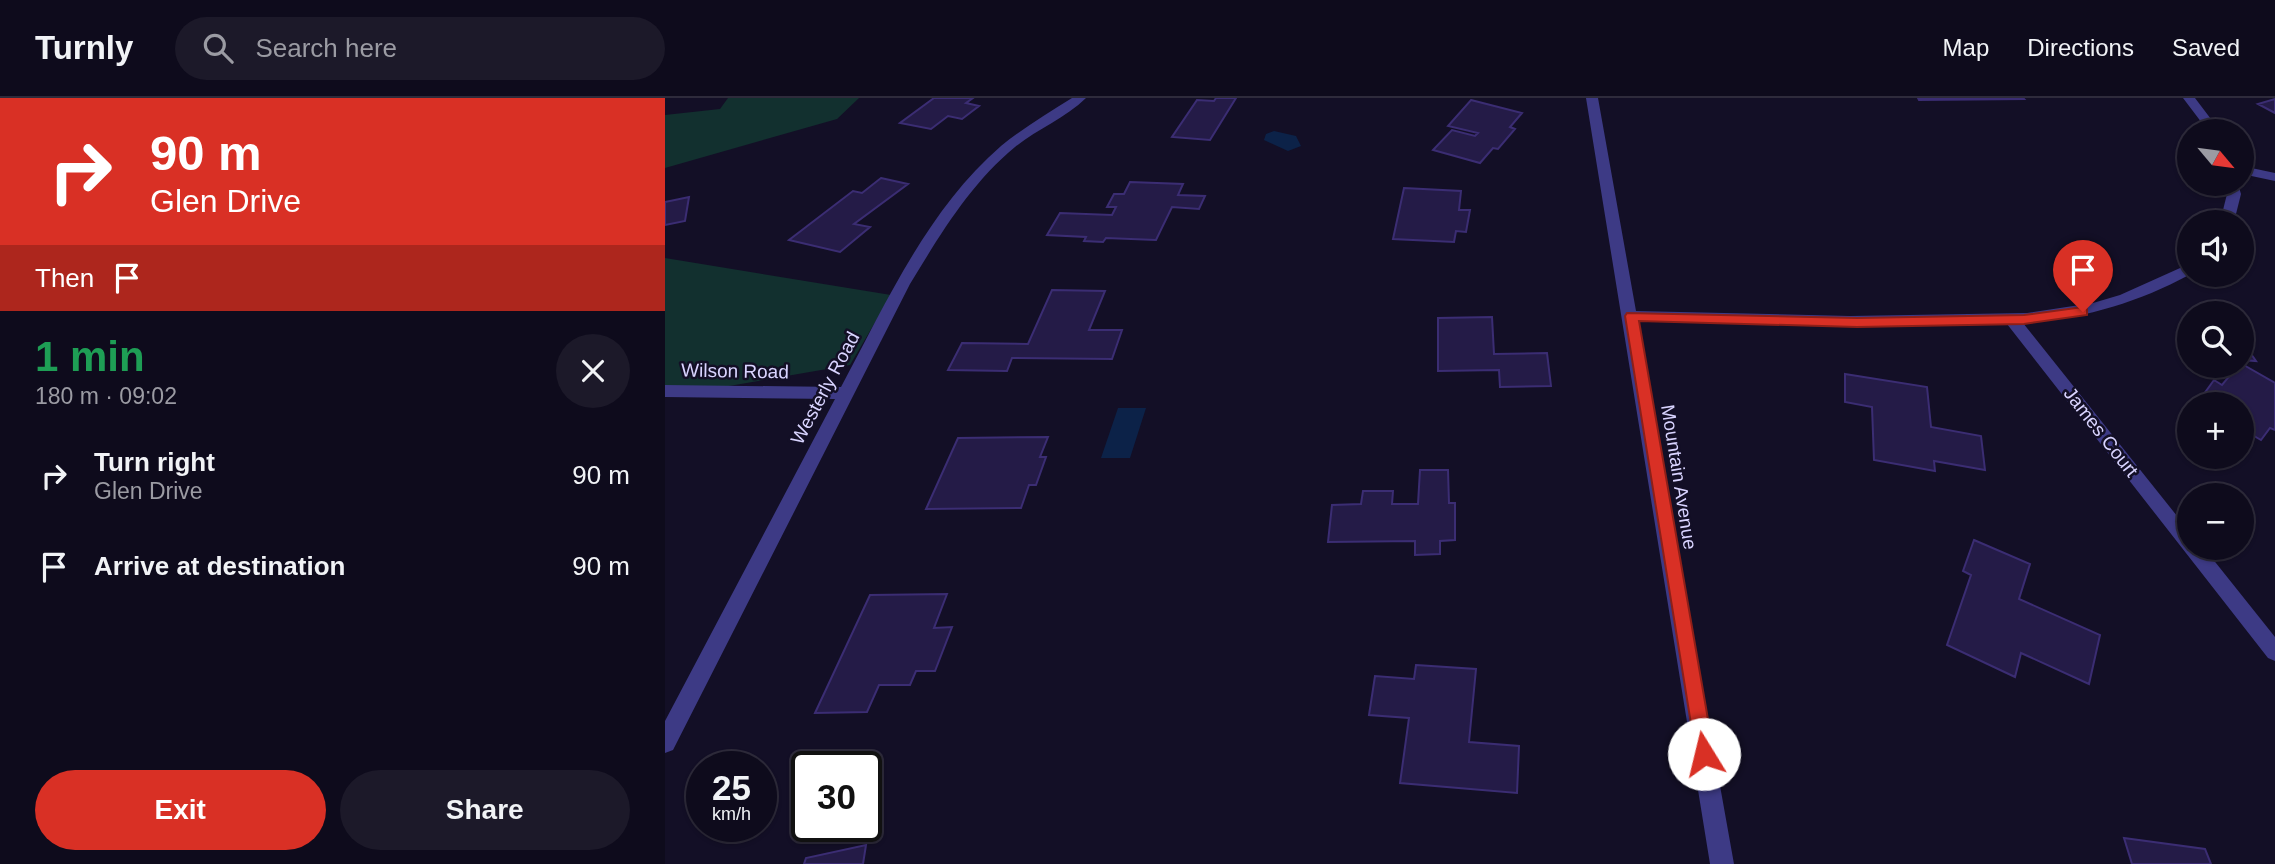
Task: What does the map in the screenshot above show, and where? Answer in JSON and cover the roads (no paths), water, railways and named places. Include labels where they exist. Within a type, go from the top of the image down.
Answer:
[{"type":"street","name":"Westerly Road","points":[[665,743],[903,284],[930,238],[965,192],[1003,151],[1080,98]]},
{"type":"street","name":"Mountain Avenue","points":[[1592,98],[1722,864]]},
{"type":"street","points":[[2189,98],[2205,119]]},
{"type":"street","points":[[2254,173],[2275,177]]},
{"type":"street","points":[[1631,316],[1857,323],[2012,320],[2083,312],[2128,300],[2177,277]]},
{"type":"street","name":"James Court","points":[[2012,320],[2177,529]]},
{"type":"street","name":"Wilson Road","points":[[665,391],[846,393]]},
{"type":"street","points":[[2202,560],[2275,652]]},
{"type":"water","points":[[1274,131],[1296,136],[1301,146],[1288,151],[1264,140],[1266,134]]},
{"type":"water","points":[[1118,408],[1146,408],[1130,458],[1101,458]]}]
